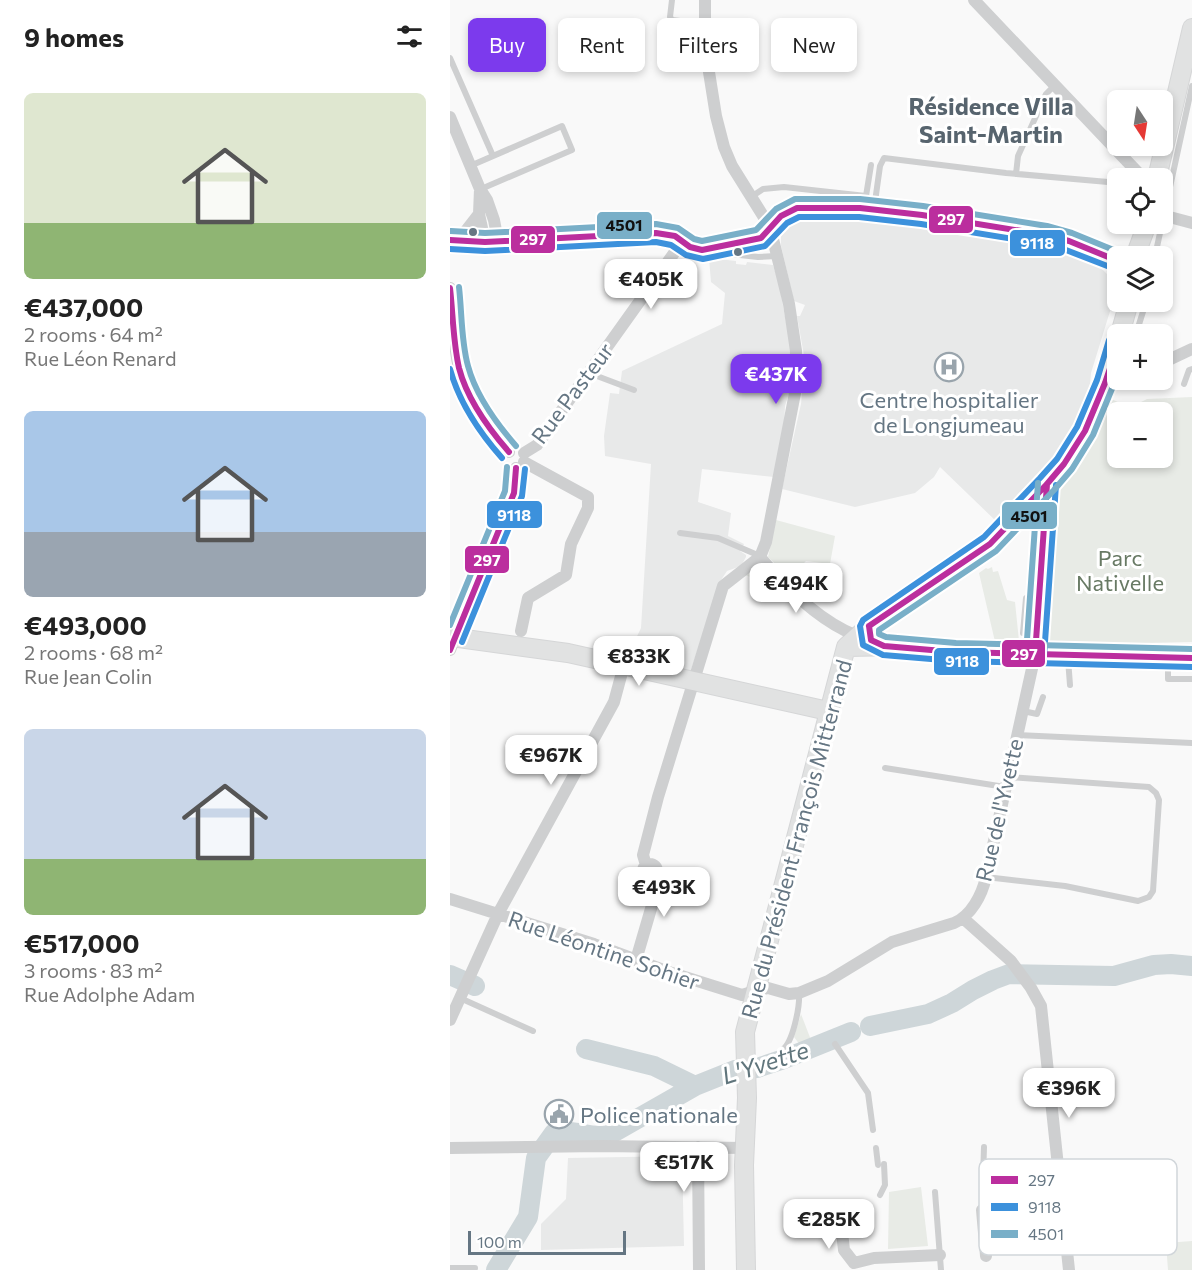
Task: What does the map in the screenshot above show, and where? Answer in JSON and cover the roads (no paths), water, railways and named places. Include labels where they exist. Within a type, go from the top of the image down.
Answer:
[{"type":"main road","points":[[1160,168],[1187,68],[1192,28]]},
{"type":"main road","points":[[865,639],[990,544],[1047,484],[1064,464],[1085,431],[1107,377]]},
{"type":"main road","points":[[1035,655],[1047,484]]},
{"type":"main road","points":[[1009,525],[1028,521],[1035,525],[1044,537]]},
{"type":"main road","points":[[865,639],[955,652],[1192,658]]},
{"type":"main road","name":"Rue du Président François Mitterrand","points":[[746,1270],[744,1148],[746,1032],[828,711],[865,639]]},
{"type":"main road","points":[[451,642],[568,654],[828,711]]},
{"type":"street","points":[[704,18],[705,0]]},
{"type":"street","points":[[974,0],[1134,168]]},
{"type":"street","points":[[636,960],[655,895],[643,855],[658,797],[723,586],[760,557],[766,542],[797,372],[789,304],[770,227],[724,147],[709,72]]},
{"type":"street","points":[[450,117],[494,220],[492,241]]},
{"type":"street","points":[[480,189],[479,214],[492,241]]},
{"type":"street","points":[[450,239],[492,241],[656,233],[675,236],[690,247],[702,250],[761,238],[781,216],[797,208],[874,210],[1046,235],[1069,241],[1107,257]]},
{"type":"street","points":[[450,239],[465,231],[479,214]]},
{"type":"street","points":[[1173,218],[1192,223]]},
{"type":"street","name":"Rue Pasteur","points":[[451,642],[514,493],[521,461],[537,445],[682,242]]},
{"type":"street","points":[[450,288],[459,367],[464,383],[490,431],[509,452],[507,462],[521,461],[588,497],[589,502],[572,544],[566,575],[528,598],[521,631]]},
{"type":"street","points":[[1173,358],[1192,349]]},
{"type":"street","points":[[760,557],[789,588],[830,623],[865,639]]},
{"type":"street","name":"Rue de l'Yvette","points":[[964,919],[984,886],[1035,655]]},
{"type":"street","points":[[450,1020],[498,914],[614,702],[624,666]]},
{"type":"street","name":"Rue Léontine Sohier","points":[[450,899],[599,946],[672,973],[742,995],[758,990]]},
{"type":"street","points":[[758,990],[768,988],[789,994],[799,993],[828,981],[892,942],[964,919],[1014,965],[1027,982],[1042,1010],[1057,1159]]},
{"type":"street","points":[[698,1147],[699,1270]]},
{"type":"street","points":[[450,1148],[744,1148]]},
{"type":"street","points":[[842,1223],[844,1250],[852,1267],[874,1258],[940,1255]]},
{"type":"street","points":[[1067,1255],[1069,1270]]},
{"type":"lane","points":[[670,18],[672,0]]},
{"type":"lane","points":[[450,58],[493,156]]},
{"type":"lane","points":[[1016,174],[1018,156],[1046,94],[1055,84]]},
{"type":"lane","points":[[1173,174],[1192,86]]},
{"type":"lane","points":[[470,165],[562,126],[572,150],[480,189]]},
{"type":"lane","points":[[874,210],[880,166],[884,158],[1016,174],[1107,182]]},
{"type":"lane","points":[[751,197],[762,189],[784,187],[866,196],[871,165]]},
{"type":"lane","points":[[702,250],[740,256],[776,256]]},
{"type":"lane","points":[[1184,384],[1189,370],[1192,369]]},
{"type":"lane","points":[[589,373],[634,390]]},
{"type":"lane","points":[[681,533],[718,538],[760,557]]},
{"type":"lane","points":[[1023,633],[1026,598],[1039,594]]},
{"type":"lane","points":[[1068,655],[1070,685]]},
{"type":"lane","points":[[1168,658],[1168,679],[1192,679]]},
{"type":"lane","points":[[1022,710],[1037,714],[1043,697]]},
{"type":"lane","points":[[1016,735],[1192,743]]},
{"type":"lane","points":[[885,768],[1006,782],[1149,787],[1156,793],[1159,800],[1153,891],[1149,897],[1138,901],[1065,886],[986,878]]},
{"type":"lane","points":[[782,1050],[786,1048],[791,1037],[800,1001],[799,993]]},
{"type":"lane","points":[[460,998],[533,1031]]},
{"type":"lane","points":[[835,1044],[868,1093],[873,1130]]},
{"type":"lane","points":[[984,1147],[984,1159]]},
{"type":"lane","points":[[876,1148],[885,1185],[880,1195]]},
{"type":"lane","points":[[935,1192],[941,1270]]},
{"type":"lane","points":[[450,1268],[475,1268]]},
{"type":"waterway","name":"L'Yvette","points":[[870,1026],[928,1014],[1009,974],[1114,976],[1154,965],[1192,966]]},
{"type":"waterway","points":[[450,975],[475,986]]},
{"type":"waterway","name":"L'Yvette","points":[[496,1270],[528,1217],[536,1158],[554,1133],[609,1135],[695,1086],[735,1070],[757,1068],[784,1059],[851,1032]]},
{"type":"waterway","points":[[586,1049],[654,1066],[695,1086]]},
{"type":"place","name":"Centre hospitalier de Longjumeau","points":[[949,367]]},
{"type":"place","name":"Police nationale","points":[[559,1114]]},
{"type":"district","name":"Résidence Villa Saint-Martin","points":[[991,119]]},
{"type":"park label","name":"Parc Nativelle","points":[[1120,570]]}]
